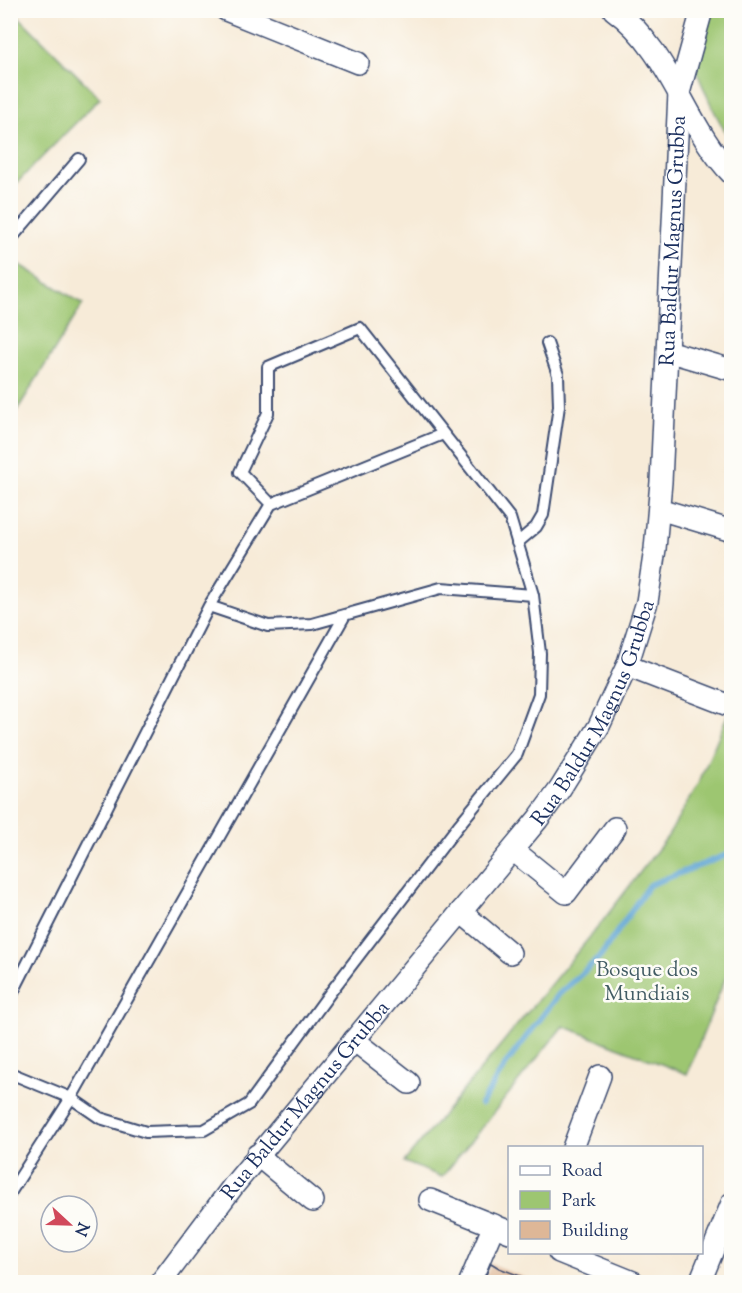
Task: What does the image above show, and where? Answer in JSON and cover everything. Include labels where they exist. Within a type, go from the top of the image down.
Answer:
[{"type":"street","points":[[226,10],[358,63]]},
{"type":"street","points":[[614,10],[656,54],[705,140],[719,162],[732,174]]},
{"type":"street","name":"Rua Baldur Magnus Grubba","points":[[162,1282],[209,1216],[257,1155],[513,850],[560,789],[599,726],[627,666],[647,602],[659,509],[679,93],[702,10]]},
{"type":"street","points":[[668,351],[732,370]]},
{"type":"street","points":[[659,509],[732,531]]},
{"type":"street","points":[[627,666],[728,705]]},
{"type":"street","points":[[513,850],[566,893],[615,828]]},
{"type":"street","points":[[461,912],[510,953]]},
{"type":"street","points":[[354,1040],[409,1083]]},
{"type":"street","points":[[574,1146],[600,1076]]},
{"type":"street","points":[[257,1155],[313,1201]]},
{"type":"street","points":[[430,1200],[502,1229],[470,1282]]},
{"type":"street","points":[[700,1282],[732,1203]]},
{"type":"street","points":[[563,1254],[606,1277],[633,1282]]},
{"type":"lane","points":[[10,240],[78,159]]},
{"type":"lane","points":[[10,1073],[71,1098],[100,1118],[146,1132],[204,1130],[249,1104],[458,826],[517,754],[538,694],[540,653],[532,595],[510,518],[360,328],[268,367],[268,413],[240,472],[271,504]]},
{"type":"lane","points":[[517,543],[536,527],[543,515],[548,482],[559,396],[558,375],[547,343]]},
{"type":"lane","points":[[10,998],[209,606],[271,504],[443,434]]},
{"type":"lane","points":[[209,606],[268,626],[312,624],[441,588],[532,595]]},
{"type":"lane","points":[[10,1193],[71,1098],[345,615]]},
{"type":"green space","points":[[10,11],[13,11],[100,98],[11,189]]},
{"type":"green space","points":[[709,11],[731,16],[731,143],[693,64]]},
{"type":"green space","points":[[11,259],[83,304],[11,420]]},
{"type":"green space","name":"Bosque dos Mundiais","points":[[731,707],[731,975],[727,974],[687,1074],[563,1026],[442,1177],[404,1162],[598,927],[668,836],[699,782]]},
{"type":"building","points":[[491,1263],[499,1268],[536,1282],[483,1282]]},
{"type":"waterway","points":[[481,1104],[506,1064],[559,994],[600,957],[649,885],[732,853]]}]
